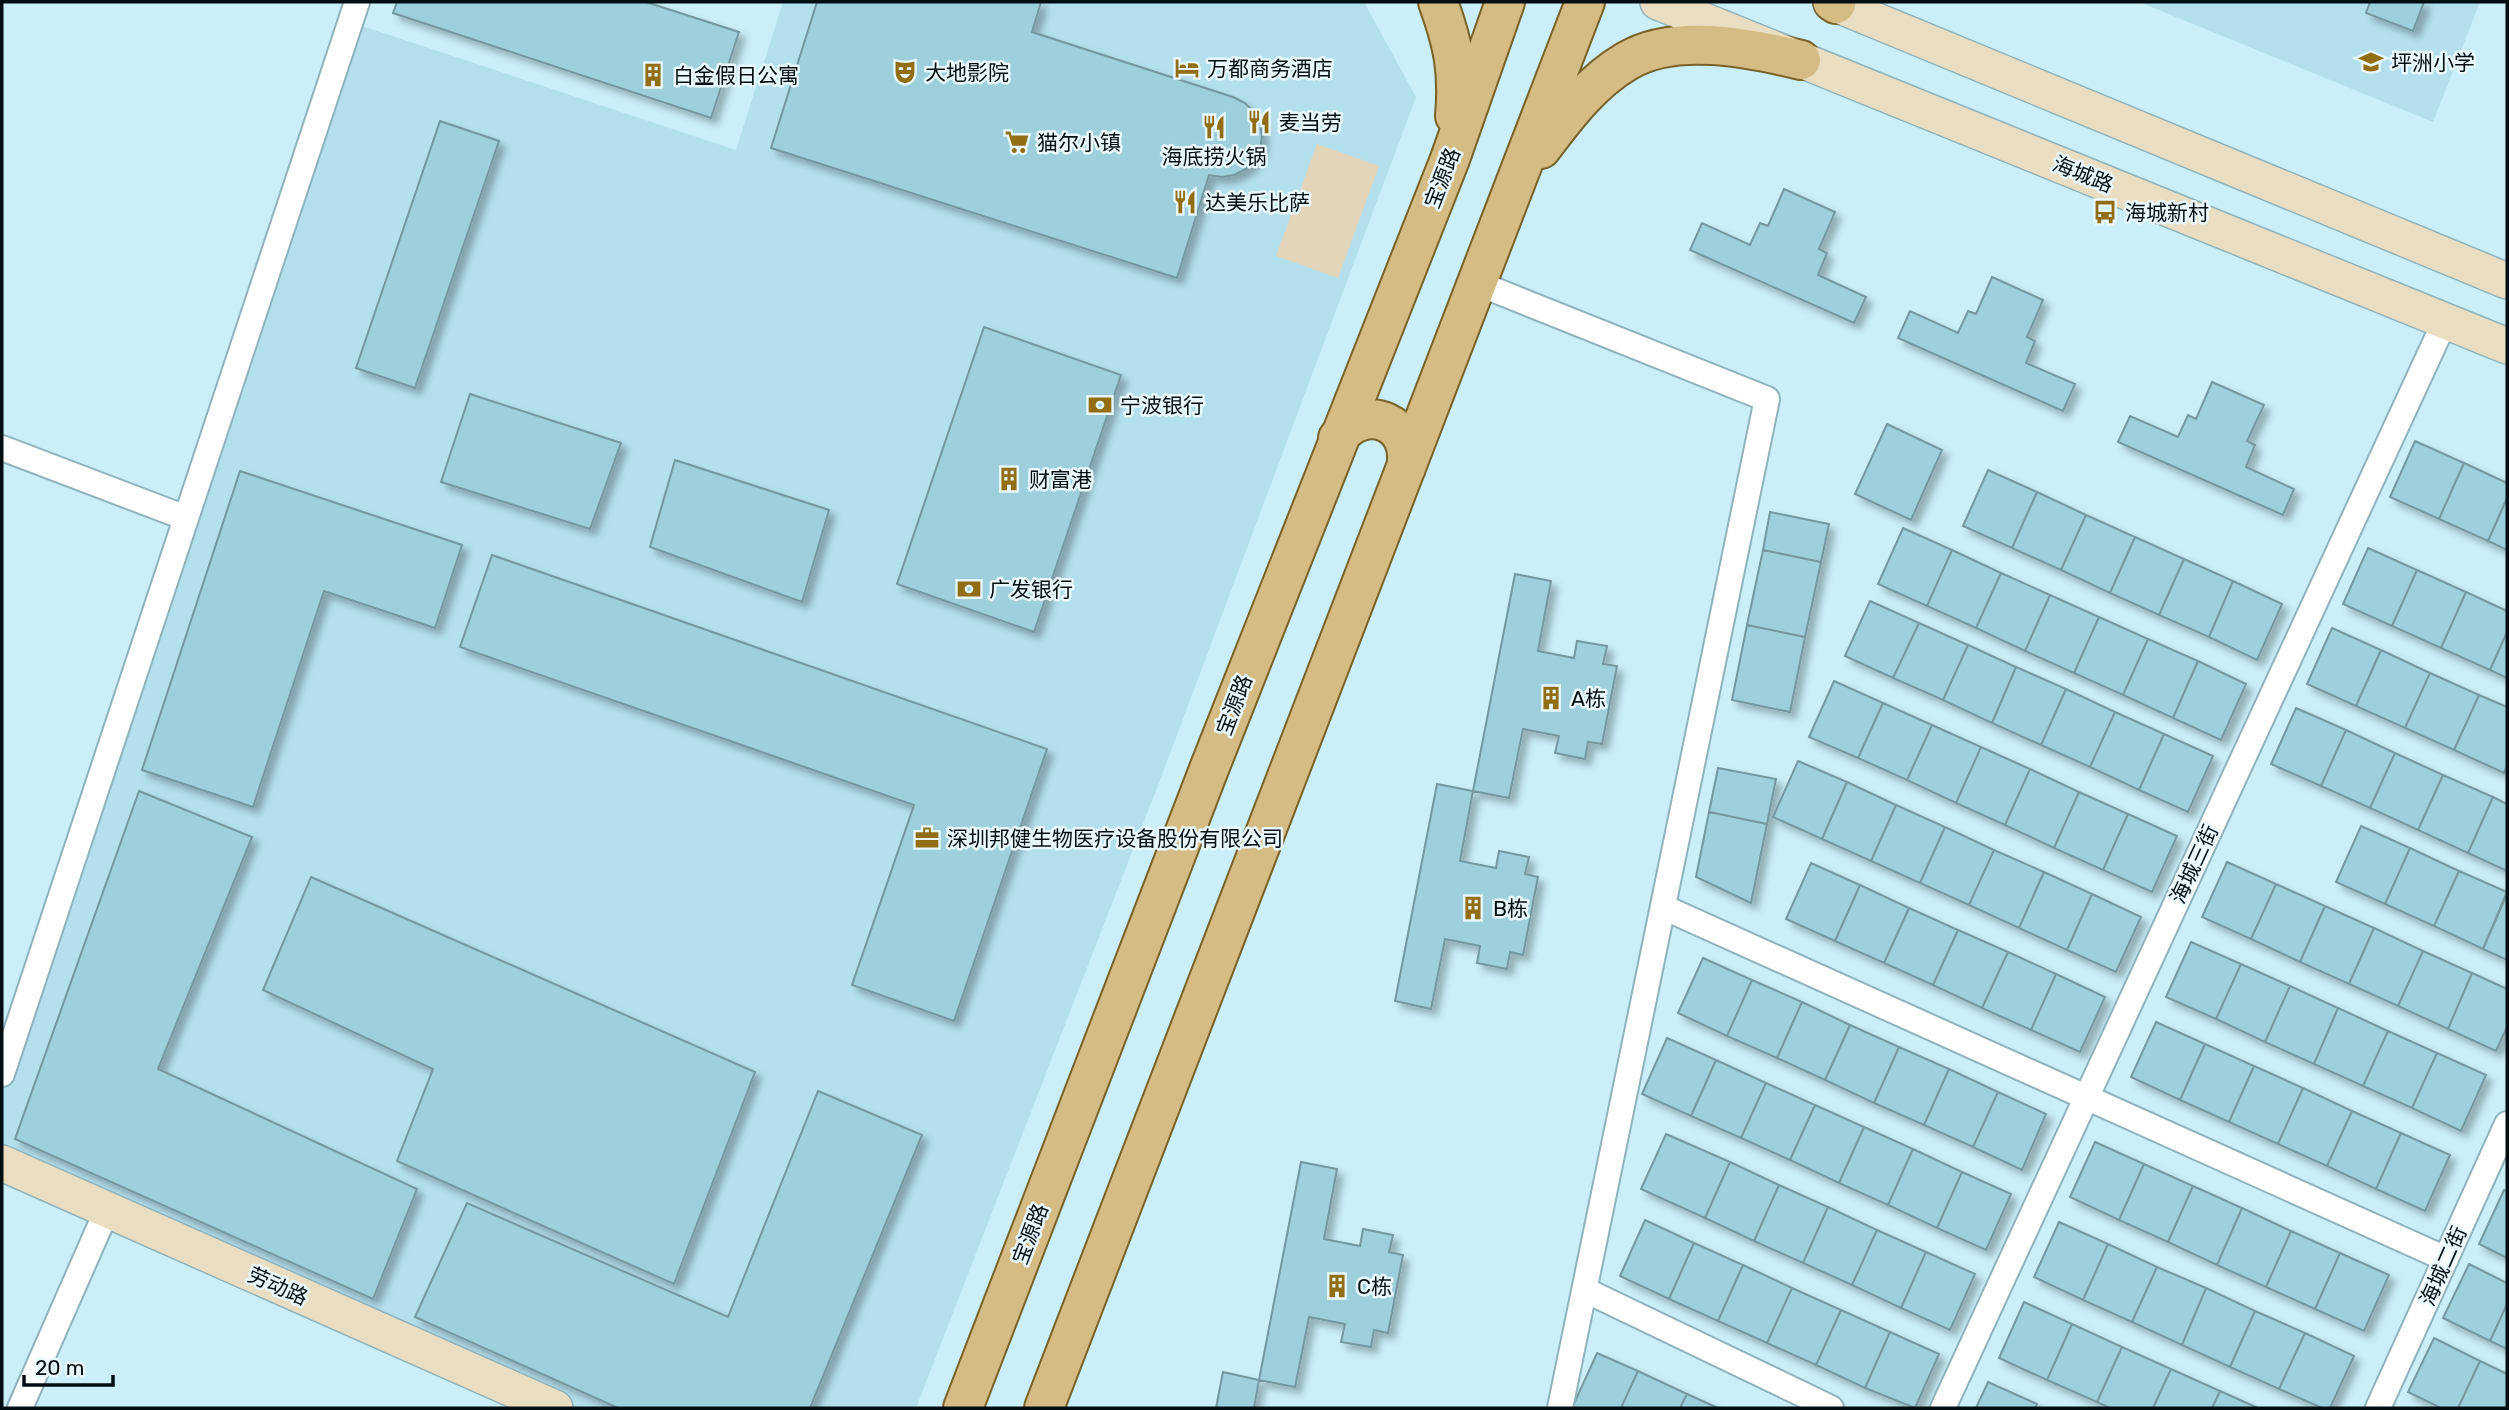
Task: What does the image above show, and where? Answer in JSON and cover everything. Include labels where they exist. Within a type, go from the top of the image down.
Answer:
[{"type":"main road","points":[[1438,2],[1452,39],[1457,89],[1450,159]]},
{"type":"main road","name":"宝源路","points":[[963,1408],[1450,159],[1504,2]]},
{"type":"main road","points":[[1044,1408],[1585,2]]},
{"type":"main road","name":"海城路","points":[[1658,2],[2507,346]]},
{"type":"main road","points":[[1833,3],[2507,281]]},
{"type":"main road","points":[[1515,184],[1569,112],[1598,82],[1629,59],[1665,48],[1709,45],[1746,47],[1801,60]]},
{"type":"main road","points":[[1339,438],[1354,422],[1367,419],[1391,425],[1400,433],[1408,456],[1406,468]]},
{"type":"main road","name":"劳动路","points":[[2,1163],[555,1408]]},
{"type":"street","points":[[2,1074],[357,2]]},
{"type":"street","points":[[1477,283],[1767,399],[1560,1408]]},
{"type":"street","name":"海城三街","points":[[1943,1408],[2445,321]]},
{"type":"street","points":[[2,448],[186,518]]},
{"type":"street","points":[[1662,906],[2446,1259]]},
{"type":"street","name":"海城二街","points":[[2378,1408],[2507,1124]]},
{"type":"street","points":[[20,1408],[107,1210]]},
{"type":"street","points":[[1585,1290],[1831,1408]]},
{"type":"shaded area","points":[[783,2],[1364,2],[1416,97],[1162,775],[916,1408],[555,1408],[2,1163],[2,1074],[350,22],[736,150]]},
{"type":"shaded area","name":"坪洲小学","points":[[2139,2],[2480,2],[2433,122]]},
{"type":"shaded area","points":[[1317,144],[1379,166],[1338,278],[1276,256]]},
{"type":"building","name":"白金假日公寓","points":[[397,2],[646,2],[739,32],[711,118],[393,13]]},
{"type":"building","name":"猫尔小镇","points":[[817,2],[1041,2],[1032,32],[1245,103],[1260,124],[1260,149],[1255,160],[1246,169],[1222,177],[1209,175],[1177,278],[771,148]]},
{"type":"building","points":[[2370,2],[2424,2],[2413,31],[2366,13]]},
{"type":"building","points":[[440,121],[499,141],[415,388],[356,368]]},
{"type":"building","points":[[1784,189],[1835,212],[1819,249],[1827,253],[1818,275],[1866,297],[1854,323],[1690,250],[1702,223],[1750,245],[1760,223],[1768,226]]},
{"type":"building","points":[[1992,277],[2043,300],[2027,337],[2035,341],[2026,363],[2075,384],[2063,411],[1898,338],[1910,311],[1958,333],[1968,311],[1976,314]]},
{"type":"building","name":"财富港","points":[[984,327],[1121,375],[1034,632],[897,584]]},
{"type":"building","points":[[2212,382],[2264,405],[2247,441],[2255,445],[2246,467],[2294,489],[2283,515],[2118,442],[2130,416],[2178,437],[2188,415],[2196,419]]},
{"type":"building","points":[[470,394],[621,443],[590,529],[441,482]]},
{"type":"building","points":[[1887,424],[1942,450],[1911,520],[1855,494]]},
{"type":"building","points":[[2415,441],[2464,463],[2439,519],[2390,497]]},
{"type":"building","points":[[675,460],[829,510],[802,602],[650,547]]},
{"type":"building","points":[[2464,463],[2507,483],[2507,498],[2488,541],[2439,519]]},
{"type":"building","points":[[1988,470],[2037,492],[2012,548],[1963,526]]},
{"type":"building","points":[[240,471],[462,545],[435,628],[324,591],[253,807],[142,770]]},
{"type":"building","points":[[2037,492],[2086,515],[2061,570],[2012,548]]},
{"type":"building","points":[[2507,498],[2507,550],[2488,541]]},
{"type":"building","points":[[1770,512],[1829,524],[1821,562],[1763,550]]},
{"type":"building","points":[[2086,515],[2135,537],[2110,593],[2061,570]]},
{"type":"building","points":[[1903,528],[1952,550],[1927,606],[1878,584]]},
{"type":"building","points":[[2135,537],[2184,559],[2159,615],[2110,593]]},
{"type":"building","points":[[2368,548],[2417,570],[2392,626],[2343,604]]},
{"type":"building","points":[[1763,550],[1821,562],[1805,637],[1747,625]]},
{"type":"building","points":[[1952,550],[2001,573],[1976,628],[1927,606]]},
{"type":"building","points":[[492,555],[1047,749],[954,1021],[852,985],[914,805],[460,647]]},
{"type":"building","points":[[2184,559],[2233,581],[2209,637],[2159,615]]},
{"type":"building","points":[[2417,570],[2466,592],[2441,648],[2392,626]]},
{"type":"building","points":[[2001,573],[2050,595],[2025,651],[1976,628]]},
{"type":"building","name":"A栋","points":[[1515,574],[1551,581],[1538,651],[1574,658],[1577,641],[1607,646],[1603,664],[1617,666],[1602,744],[1588,742],[1585,759],[1555,753],[1559,736],[1523,729],[1509,798],[1473,791]]},
{"type":"building","points":[[2233,581],[2282,604],[2257,660],[2209,637]]},
{"type":"building","points":[[2466,592],[2507,611],[2507,632],[2490,670],[2441,648]]},
{"type":"building","points":[[2050,595],[2099,617],[2074,673],[2025,651]]},
{"type":"building","points":[[1870,601],[1919,623],[1893,678],[1845,656]]},
{"type":"building","points":[[2099,617],[2148,639],[2123,695],[2074,673]]},
{"type":"building","points":[[1919,623],[1968,645],[1943,700],[1893,678]]},
{"type":"building","points":[[1747,625],[1805,637],[1790,712],[1732,700]]},
{"type":"building","points":[[2332,628],[2381,650],[2356,706],[2307,684]]},
{"type":"building","points":[[2507,632],[2507,678],[2490,670]]},
{"type":"building","points":[[2148,639],[2198,661],[2173,718],[2123,695]]},
{"type":"building","points":[[1968,645],[2016,667],[1992,723],[1943,700]]},
{"type":"building","points":[[2381,650],[2430,673],[2405,728],[2356,706]]},
{"type":"building","points":[[2198,661],[2246,684],[2221,740],[2173,718]]},
{"type":"building","points":[[2016,667],[2066,689],[2041,745],[1992,723]]},
{"type":"building","points":[[2430,673],[2479,695],[2454,750],[2405,728]]},
{"type":"building","points":[[1834,681],[1883,703],[1858,758],[1809,737]]},
{"type":"building","points":[[2066,689],[2115,712],[2090,767],[2041,745]]},
{"type":"building","points":[[2479,695],[2507,707],[2507,765],[2504,773],[2454,750]]},
{"type":"building","points":[[1883,703],[1932,725],[1907,780],[1858,758]]},
{"type":"building","points":[[2296,708],[2346,730],[2321,786],[2271,764]]},
{"type":"building","points":[[2115,712],[2164,734],[2139,790],[2090,767]]},
{"type":"building","points":[[1932,725],[1981,747],[1956,803],[1907,780]]},
{"type":"building","points":[[2346,730],[2395,753],[2370,808],[2321,786]]},
{"type":"building","points":[[2164,734],[2213,756],[2188,812],[2139,790]]},
{"type":"building","points":[[1981,747],[2030,769],[2005,825],[1956,803]]},
{"type":"building","points":[[2395,753],[2443,775],[2418,830],[2370,808]]},
{"type":"building","points":[[1798,761],[1847,782],[1822,839],[1773,817]]},
{"type":"building","points":[[1718,768],[1776,779],[1767,824],[1709,812]]},
{"type":"building","points":[[2030,769],[2079,792],[2054,848],[2005,825]]},
{"type":"building","points":[[2443,775],[2493,797],[2468,853],[2418,830]]},
{"type":"building","points":[[1847,782],[1896,805],[1871,861],[1822,839]]},
{"type":"building","name":"B栋","points":[[1437,784],[1473,791],[1460,861],[1496,868],[1499,851],[1529,857],[1525,874],[1538,877],[1523,955],[1510,952],[1507,969],[1477,963],[1480,946],[1445,939],[1431,1009],[1395,1001]]},
{"type":"building","points":[[139,791],[252,837],[158,1069],[417,1189],[373,1299],[15,1139]]},
{"type":"building","points":[[2079,792],[2128,814],[2103,870],[2054,848]]},
{"type":"building","points":[[2493,797],[2507,804],[2507,871],[2468,853]]},
{"type":"building","points":[[1896,805],[1945,827],[1920,883],[1871,861]]},
{"type":"building","points":[[1709,812],[1767,824],[1751,903],[1696,877]]},
{"type":"building","points":[[2128,814],[2177,836],[2152,892],[2103,870]]},
{"type":"building","points":[[2361,826],[2410,848],[2385,904],[2336,882]]},
{"type":"building","points":[[1945,827],[1994,850],[1969,905],[1920,883]]},
{"type":"building","points":[[2410,848],[2459,871],[2434,926],[2385,904]]},
{"type":"building","points":[[1994,850],[2044,872],[2019,928],[1969,905]]},
{"type":"building","points":[[2227,862],[2276,884],[2251,939],[2202,917]]},
{"type":"building","points":[[1811,863],[1860,885],[1835,941],[1786,919]]},
{"type":"building","points":[[2459,871],[2507,892],[2483,949],[2434,926]]},
{"type":"building","points":[[2044,872],[2092,894],[2067,950],[2019,928]]},
{"type":"building","points":[[311,877],[755,1072],[674,1284],[397,1161],[433,1069],[263,990]]},
{"type":"building","points":[[2276,884],[2325,906],[2300,962],[2251,939]]},
{"type":"building","points":[[1860,885],[1909,908],[1884,963],[1835,941]]},
{"type":"building","points":[[2092,894],[2141,917],[2116,972],[2067,950]]},
{"type":"building","points":[[2507,894],[2507,960],[2483,949]]},
{"type":"building","points":[[2325,906],[2374,928],[2349,984],[2300,962]]},
{"type":"building","points":[[1909,908],[1958,930],[1933,985],[1884,963]]},
{"type":"building","points":[[2374,928],[2423,951],[2398,1006],[2349,984]]},
{"type":"building","points":[[1958,930],[2008,952],[1982,1008],[1933,985]]},
{"type":"building","points":[[2191,942],[2241,964],[2216,1019],[2166,997]]},
{"type":"building","points":[[2423,951],[2472,973],[2448,1029],[2398,1006]]},
{"type":"building","points":[[2008,952],[2056,974],[2031,1030],[1982,1008]]},
{"type":"building","points":[[1703,958],[1752,980],[1727,1036],[1678,1013]]},
{"type":"building","points":[[2241,964],[2290,986],[2265,1042],[2216,1019]]},
{"type":"building","points":[[2472,973],[2507,989],[2507,1027],[2496,1051],[2448,1029]]},
{"type":"building","points":[[2056,974],[2105,997],[2080,1052],[2031,1030]]},
{"type":"building","points":[[1752,980],[1802,1002],[1777,1058],[1727,1036]]},
{"type":"building","points":[[2290,986],[2338,1008],[2314,1064],[2265,1042]]},
{"type":"building","points":[[1802,1002],[1850,1025],[1825,1080],[1777,1058]]},
{"type":"building","points":[[2338,1008],[2388,1031],[2363,1086],[2314,1064]]},
{"type":"building","points":[[2156,1022],[2205,1044],[2180,1100],[2131,1077]]},
{"type":"building","points":[[1850,1025],[1899,1047],[1874,1103],[1825,1080]]},
{"type":"building","points":[[2388,1031],[2437,1053],[2412,1108],[2363,1086]]},
{"type":"building","points":[[1667,1038],[1716,1060],[1691,1116],[1642,1094]]},
{"type":"building","points":[[2205,1044],[2254,1066],[2229,1122],[2180,1100]]},
{"type":"building","points":[[1899,1047],[1949,1069],[1924,1125],[1874,1103]]},
{"type":"building","points":[[2437,1053],[2486,1075],[2461,1131],[2412,1108]]},
{"type":"building","points":[[1716,1060],[1766,1083],[1741,1138],[1691,1116]]},
{"type":"building","points":[[2254,1066],[2303,1088],[2278,1144],[2229,1122]]},
{"type":"building","points":[[1949,1069],[1998,1092],[1973,1147],[1924,1125]]},
{"type":"building","points":[[1766,1083],[1815,1105],[1790,1160],[1741,1138]]},
{"type":"building","points":[[2303,1088],[2352,1111],[2327,1166],[2278,1144]]},
{"type":"building","points":[[818,1091],[922,1135],[810,1408],[618,1408],[415,1317],[467,1203],[728,1317]]},
{"type":"building","points":[[1998,1092],[2046,1114],[2022,1170],[1973,1147]]},
{"type":"building","points":[[1815,1105],[1864,1127],[1839,1183],[1790,1160]]},
{"type":"building","points":[[2352,1111],[2401,1133],[2376,1189],[2327,1166]]},
{"type":"building","points":[[1864,1127],[1913,1149],[1888,1205],[1839,1183]]},
{"type":"building","points":[[2401,1133],[2450,1155],[2425,1211],[2376,1189]]},
{"type":"building","points":[[1666,1134],[1730,1162],[1705,1218],[1641,1189]]},
{"type":"building","points":[[2095,1142],[2144,1164],[2119,1220],[2070,1197]]},
{"type":"building","points":[[1913,1149],[1962,1172],[1937,1228],[1888,1205]]},
{"type":"building","name":"C栋","points":[[1301,1162],[1337,1169],[1324,1239],[1360,1246],[1363,1229],[1393,1235],[1389,1252],[1403,1255],[1388,1333],[1374,1330],[1371,1347],[1341,1342],[1345,1324],[1309,1317],[1295,1387],[1259,1380]]},
{"type":"building","points":[[1730,1162],[1779,1185],[1754,1241],[1705,1218]]},
{"type":"building","points":[[2144,1164],[2193,1186],[2168,1242],[2119,1220]]},
{"type":"building","points":[[1962,1172],[2011,1194],[1986,1250],[1937,1228]]},
{"type":"building","points":[[1779,1185],[1828,1207],[1803,1263],[1754,1241]]},
{"type":"building","points":[[2193,1186],[2242,1208],[2217,1265],[2168,1242]]},
{"type":"building","points":[[2504,1190],[2507,1191],[2507,1258],[2479,1244]]},
{"type":"building","points":[[1828,1207],[1877,1230],[1852,1285],[1803,1263]]},
{"type":"building","points":[[2242,1208],[2291,1231],[2266,1287],[2217,1265]]},
{"type":"building","points":[[1645,1220],[1694,1243],[1669,1299],[1620,1276]]},
{"type":"building","points":[[2059,1222],[2108,1244],[2083,1300],[2034,1277]]},
{"type":"building","points":[[1877,1230],[1926,1252],[1901,1308],[1852,1285]]},
{"type":"building","points":[[2291,1231],[2340,1253],[2315,1309],[2266,1287]]},
{"type":"building","points":[[1694,1243],[1743,1265],[1718,1321],[1669,1299]]},
{"type":"building","points":[[2108,1244],[2157,1267],[2132,1322],[2083,1300]]},
{"type":"building","points":[[1926,1252],[1975,1274],[1950,1330],[1901,1308]]},
{"type":"building","points":[[2340,1253],[2389,1275],[2364,1331],[2315,1309]]},
{"type":"building","points":[[2469,1264],[2507,1283],[2507,1304],[2490,1341],[2443,1318]]},
{"type":"building","points":[[1743,1265],[1792,1288],[1767,1343],[1718,1321]]},
{"type":"building","points":[[2157,1267],[2206,1288],[2182,1345],[2132,1322]]},
{"type":"building","points":[[1792,1288],[1841,1310],[1816,1365],[1767,1343]]},
{"type":"building","points":[[2206,1288],[2255,1311],[2230,1367],[2182,1345]]},
{"type":"building","points":[[2024,1302],[2072,1324],[2047,1380],[1999,1358]]},
{"type":"building","points":[[2507,1304],[2507,1349],[2490,1341]]},
{"type":"building","points":[[1841,1310],[1890,1332],[1865,1388],[1816,1365]]},
{"type":"building","points":[[2255,1311],[2305,1333],[2279,1389],[2230,1367]]},
{"type":"building","points":[[2072,1324],[2122,1347],[2097,1402],[2047,1380]]},
{"type":"building","points":[[1890,1332],[1939,1354],[1915,1408],[1865,1388]]},
{"type":"building","points":[[2305,1333],[2354,1356],[2330,1408],[2322,1408],[2279,1389]]},
{"type":"building","points":[[2434,1338],[2480,1361],[2458,1408],[2441,1408],[2408,1392]]},
{"type":"building","points":[[2122,1347],[2171,1369],[2153,1408],[2110,1408],[2097,1402]]},
{"type":"building","points":[[1597,1353],[1638,1371],[1621,1408],[1572,1408]]},
{"type":"building","points":[[2480,1361],[2507,1374],[2507,1408],[2458,1408]]},
{"type":"building","points":[[2171,1369],[2220,1391],[2212,1408],[2153,1408]]},
{"type":"building","points":[[1638,1371],[1687,1394],[1680,1408],[1621,1408]]},
{"type":"building","points":[[1223,1372],[1259,1380],[1254,1408],[1216,1408]]},
{"type":"building","points":[[1988,1382],[2037,1404],[2035,1408],[1976,1408]]},
{"type":"building","points":[[2220,1391],[2258,1408],[2212,1408]]},
{"type":"building","points":[[1687,1394],[1718,1408],[1680,1408]]},
{"type":"place","name":"坪洲小学","points":[[2371,62]]},
{"type":"place","name":"万都商务酒店","points":[[1187,68]]},
{"type":"place","name":"大地影院","points":[[905,72]]},
{"type":"place","name":"白金假日公寓","points":[[653,75]]},
{"type":"place","name":"麦当劳","points":[[1259,122]]},
{"type":"place","name":"海底捞火锅","points":[[1214,127]]},
{"type":"place","name":"猫尔小镇","points":[[1017,142]]},
{"type":"place","name":"达美乐比萨","points":[[1185,202]]},
{"type":"place","name":"海城新村","points":[[2105,212]]},
{"type":"place","name":"宁波银行","points":[[1100,405]]},
{"type":"place","name":"财富港","points":[[1009,479]]},
{"type":"place","name":"广发银行","points":[[969,589]]},
{"type":"place","name":"A栋","points":[[1551,698]]},
{"type":"place","name":"深圳邦健生物医疗设备股份有限公司","points":[[927,838]]},
{"type":"place","name":"B栋","points":[[1473,908]]},
{"type":"place","name":"C栋","points":[[1337,1286]]}]
